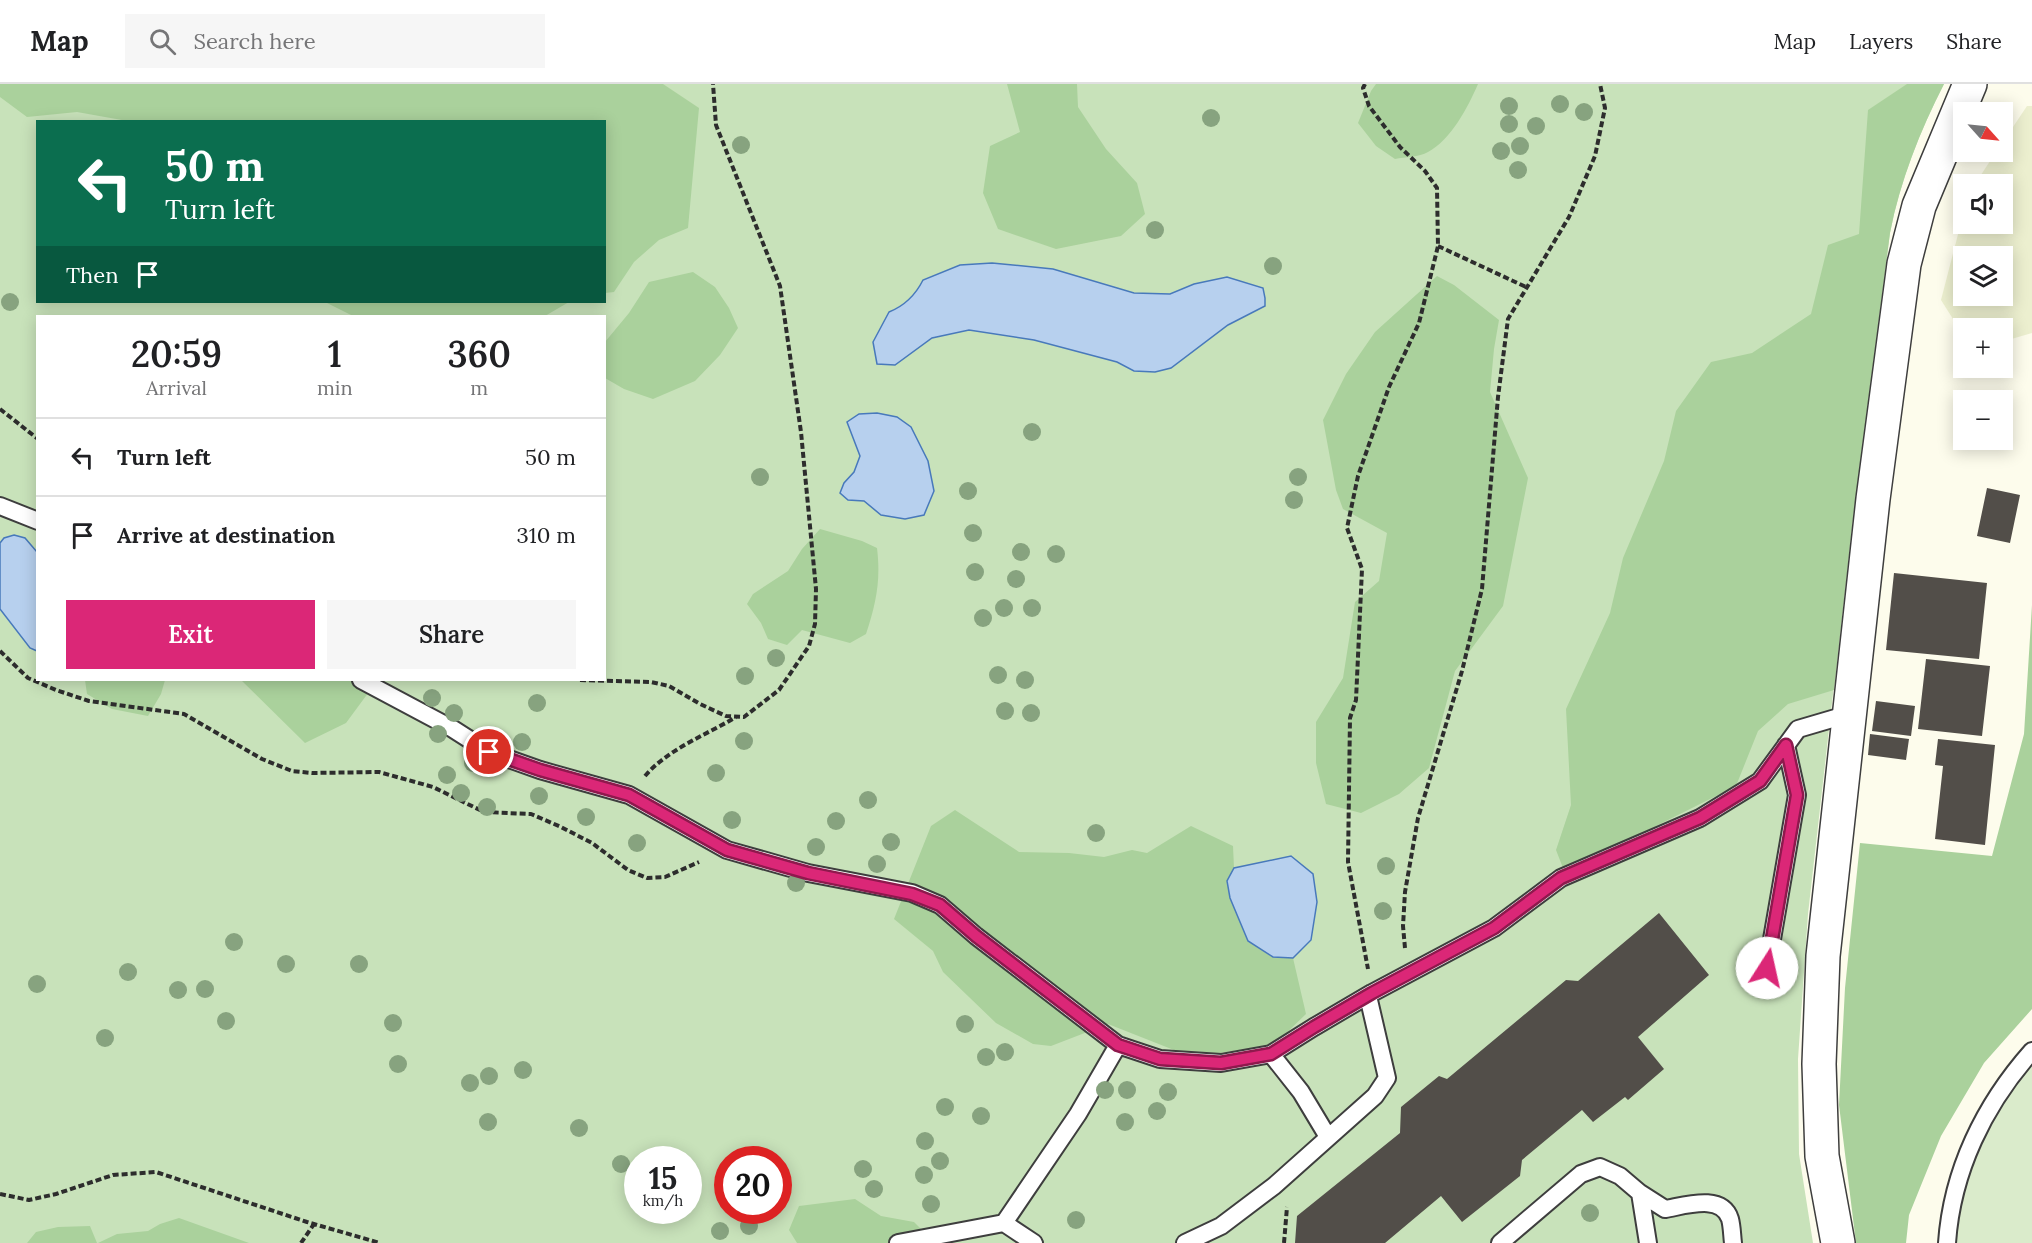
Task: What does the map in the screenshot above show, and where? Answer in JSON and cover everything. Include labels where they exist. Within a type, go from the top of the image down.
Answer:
[{"type":"street","points":[[1838,1243],[1822,1156],[1819,1064],[1823,956],[1873,499],[1904,264],[1919,206],[1970,84]]},
{"type":"lane","points":[[0,506],[36,520]]},
{"type":"lane","points":[[363,681],[453,729],[489,752],[540,770],[631,796],[727,850],[808,873],[912,894],[940,905],[976,936],[1118,1045],[1160,1059],[1221,1063],[1271,1054],[1370,995],[1494,928],[1561,878],[1700,818],[1760,781],[1798,729],[1849,714]]},
{"type":"lane","points":[[1767,968],[1797,795],[1786,745]]},
{"type":"lane","points":[[1185,1243],[1221,1226],[1274,1186],[1367,1105],[1387,1078],[1370,995]]},
{"type":"lane","points":[[1004,1223],[1078,1114],[1118,1045]]},
{"type":"lane","points":[[1947,1243],[1958,1181],[1974,1137],[1995,1097],[2032,1051]]},
{"type":"lane","points":[[1271,1054],[1301,1092],[1328,1137]]},
{"type":"lane","points":[[1500,1243],[1581,1174],[1600,1167],[1620,1176],[1640,1193],[1665,1209],[1710,1202],[1725,1209],[1730,1218],[1733,1243]]},
{"type":"lane","points":[[1640,1193],[1648,1243]]},
{"type":"lane","points":[[898,1243],[1004,1223],[1034,1243]]},
{"type":"path","points":[[606,681],[651,682],[669,686],[726,716],[744,717],[779,690],[808,646],[815,624],[816,589],[801,432],[780,286],[716,125],[713,84]]},
{"type":"path","points":[[1365,84],[1363,88],[1369,106],[1400,147],[1425,171],[1437,188],[1438,246],[1419,323],[1389,387],[1358,476],[1347,528],[1359,558],[1362,579],[1356,700],[1350,718],[1348,862],[1370,995]]},
{"type":"path","points":[[1413,971],[1406,954],[1403,926],[1405,892],[1418,818],[1462,671],[1482,589],[1498,397],[1508,319],[1569,217],[1595,156],[1605,108],[1600,84]]},
{"type":"path","points":[[1438,246],[1526,287]]},
{"type":"path","points":[[0,409],[36,437]]},
{"type":"path","points":[[0,651],[28,678],[56,690],[89,701],[184,714],[262,759],[292,771],[379,772],[433,787],[483,812],[531,814],[592,843],[628,870],[647,878],[665,878],[727,850]]},
{"type":"path","points":[[631,796],[646,774],[667,755],[736,717]]},
{"type":"path","points":[[0,1194],[29,1200],[56,1194],[113,1175],[156,1172],[314,1224],[380,1243]]},
{"type":"path","points":[[301,1243],[314,1224]]},
{"type":"green space","points":[[0,84],[1944,84],[1912,157],[1899,194],[1890,233],[1854,509],[1808,914],[1798,1059],[1799,1154],[1813,1243],[0,1243]]},
{"type":"green space","points":[[0,84],[663,84],[699,108],[688,228],[659,240],[634,262],[614,292],[606,293],[606,120],[122,120],[77,112],[27,117],[0,97]]},
{"type":"green space","points":[[1007,84],[1077,84],[1078,107],[1106,149],[1137,183],[1145,214],[1121,236],[1056,249],[998,229],[983,193],[990,146],[1020,132]]},
{"type":"green space","points":[[1376,84],[1478,84],[1458,122],[1444,140],[1428,152],[1395,159],[1376,146],[1358,123]]},
{"type":"green space","points":[[1907,84],[1944,84],[1912,157],[1899,194],[1890,233],[1854,509],[1834,690],[1788,704],[1758,731],[1736,786],[1634,837],[1563,868],[1556,850],[1571,805],[1566,709],[1610,613],[1623,558],[1664,461],[1676,411],[1711,362],[1752,353],[1811,314],[1828,245],[1859,234],[1868,110]]},
{"type":"green space","points":[[2027,106],[2032,106],[2032,333],[2013,339],[2013,318],[1953,319],[1941,300],[1953,254],[1953,306],[2013,306],[2013,246],[1955,246],[1958,234],[2013,234],[2013,174],[1982,174],[1989,162],[2013,162],[2013,127]]},
{"type":"green space","points":[[693,272],[715,287],[729,308],[738,328],[720,355],[695,381],[653,399],[624,389],[606,379],[606,341],[629,313],[649,282]]},
{"type":"green space","points":[[1437,276],[1454,285],[1499,320],[1490,392],[1528,478],[1503,606],[1455,671],[1429,768],[1399,794],[1361,813],[1326,804],[1316,763],[1316,722],[1343,678],[1355,602],[1379,581],[1387,533],[1343,509],[1336,490],[1323,420],[1346,374],[1375,332]]},
{"type":"green space","points":[[327,303],[567,303],[547,315],[351,315]]},
{"type":"green space","points":[[820,529],[862,541],[877,548],[877,592],[866,634],[850,643],[802,630],[787,645],[768,639],[761,623],[747,604],[753,594],[788,571],[802,549]]},
{"type":"green space","points":[[2032,605],[2032,1009],[1984,1063],[1941,1136],[1909,1215],[1906,1243],[1856,1243],[1839,1105],[1845,988],[1860,843],[1992,856],[2024,734]]},
{"type":"green space","points":[[85,681],[165,681],[161,694],[148,716],[112,709],[87,694]]},
{"type":"green space","points":[[242,681],[380,681],[374,685],[346,723],[305,743]]},
{"type":"green space","points":[[955,810],[1019,852],[1069,853],[1104,857],[1132,850],[1147,853],[1191,826],[1233,846],[1234,868],[1227,881],[1230,898],[1248,941],[1272,957],[1293,958],[1306,1014],[1274,1045],[1213,1054],[1179,1052],[1108,1024],[1051,1046],[1033,1044],[996,1023],[943,972],[933,951],[894,919],[931,826]]},
{"type":"green space","points":[[2032,1064],[2032,1243],[1956,1243],[1964,1186],[1990,1122]]},
{"type":"green space","points":[[855,1199],[881,1216],[914,1222],[935,1243],[797,1243],[789,1230],[799,1206]]},
{"type":"green space","points":[[179,1218],[249,1243],[98,1243],[117,1234],[148,1231],[160,1224]]},
{"type":"green space","points":[[90,1226],[97,1243],[27,1243],[36,1232],[58,1227]]},
{"type":"water","points":[[992,263],[1053,269],[1134,293],[1170,294],[1194,284],[1227,277],[1263,288],[1265,306],[1228,325],[1171,368],[1155,372],[1134,371],[1117,362],[1034,340],[969,330],[932,338],[895,365],[877,364],[873,342],[889,312],[909,299],[923,280],[960,265]]},
{"type":"water","points":[[877,413],[897,417],[911,427],[928,461],[934,491],[924,515],[905,519],[881,515],[864,501],[848,500],[840,493],[844,483],[854,472],[860,456],[847,422],[859,414]]},
{"type":"water","points":[[14,535],[25,538],[36,551],[36,651],[30,648],[0,609],[0,543],[4,538]]},
{"type":"water","points":[[1291,856],[1313,874],[1317,902],[1311,940],[1293,958],[1273,957],[1248,941],[1230,898],[1227,881],[1234,868]]},
{"type":"building","points":[[1987,488],[2020,495],[2010,543],[1977,536]]},
{"type":"building","points":[[1894,573],[1987,583],[1979,659],[1886,650]]},
{"type":"building","points":[[1926,659],[1990,666],[1982,736],[1918,729]]},
{"type":"building","points":[[1876,701],[1915,706],[1911,736],[1872,731]]},
{"type":"building","points":[[1870,734],[1909,739],[1906,760],[1868,755]]},
{"type":"building","points":[[1938,739],[1995,745],[1985,845],[1935,839],[1943,766],[1935,765]]},
{"type":"building","points":[[1659,913],[1709,975],[1638,1037],[1664,1069],[1628,1100],[1625,1097],[1593,1122],[1582,1110],[1522,1160],[1520,1176],[1462,1222],[1441,1196],[1385,1243],[1295,1243],[1297,1216],[1400,1133],[1401,1107],[1439,1076],[1447,1079],[1566,980],[1578,981]]},
{"type":"route","points":[[489,752],[540,770],[629,795],[727,850],[808,873],[912,894],[940,905],[976,936],[1118,1045],[1160,1059],[1221,1063],[1271,1054],[1372,993],[1494,928],[1561,878],[1700,818],[1760,781],[1786,745],[1797,795],[1767,968]]}]
